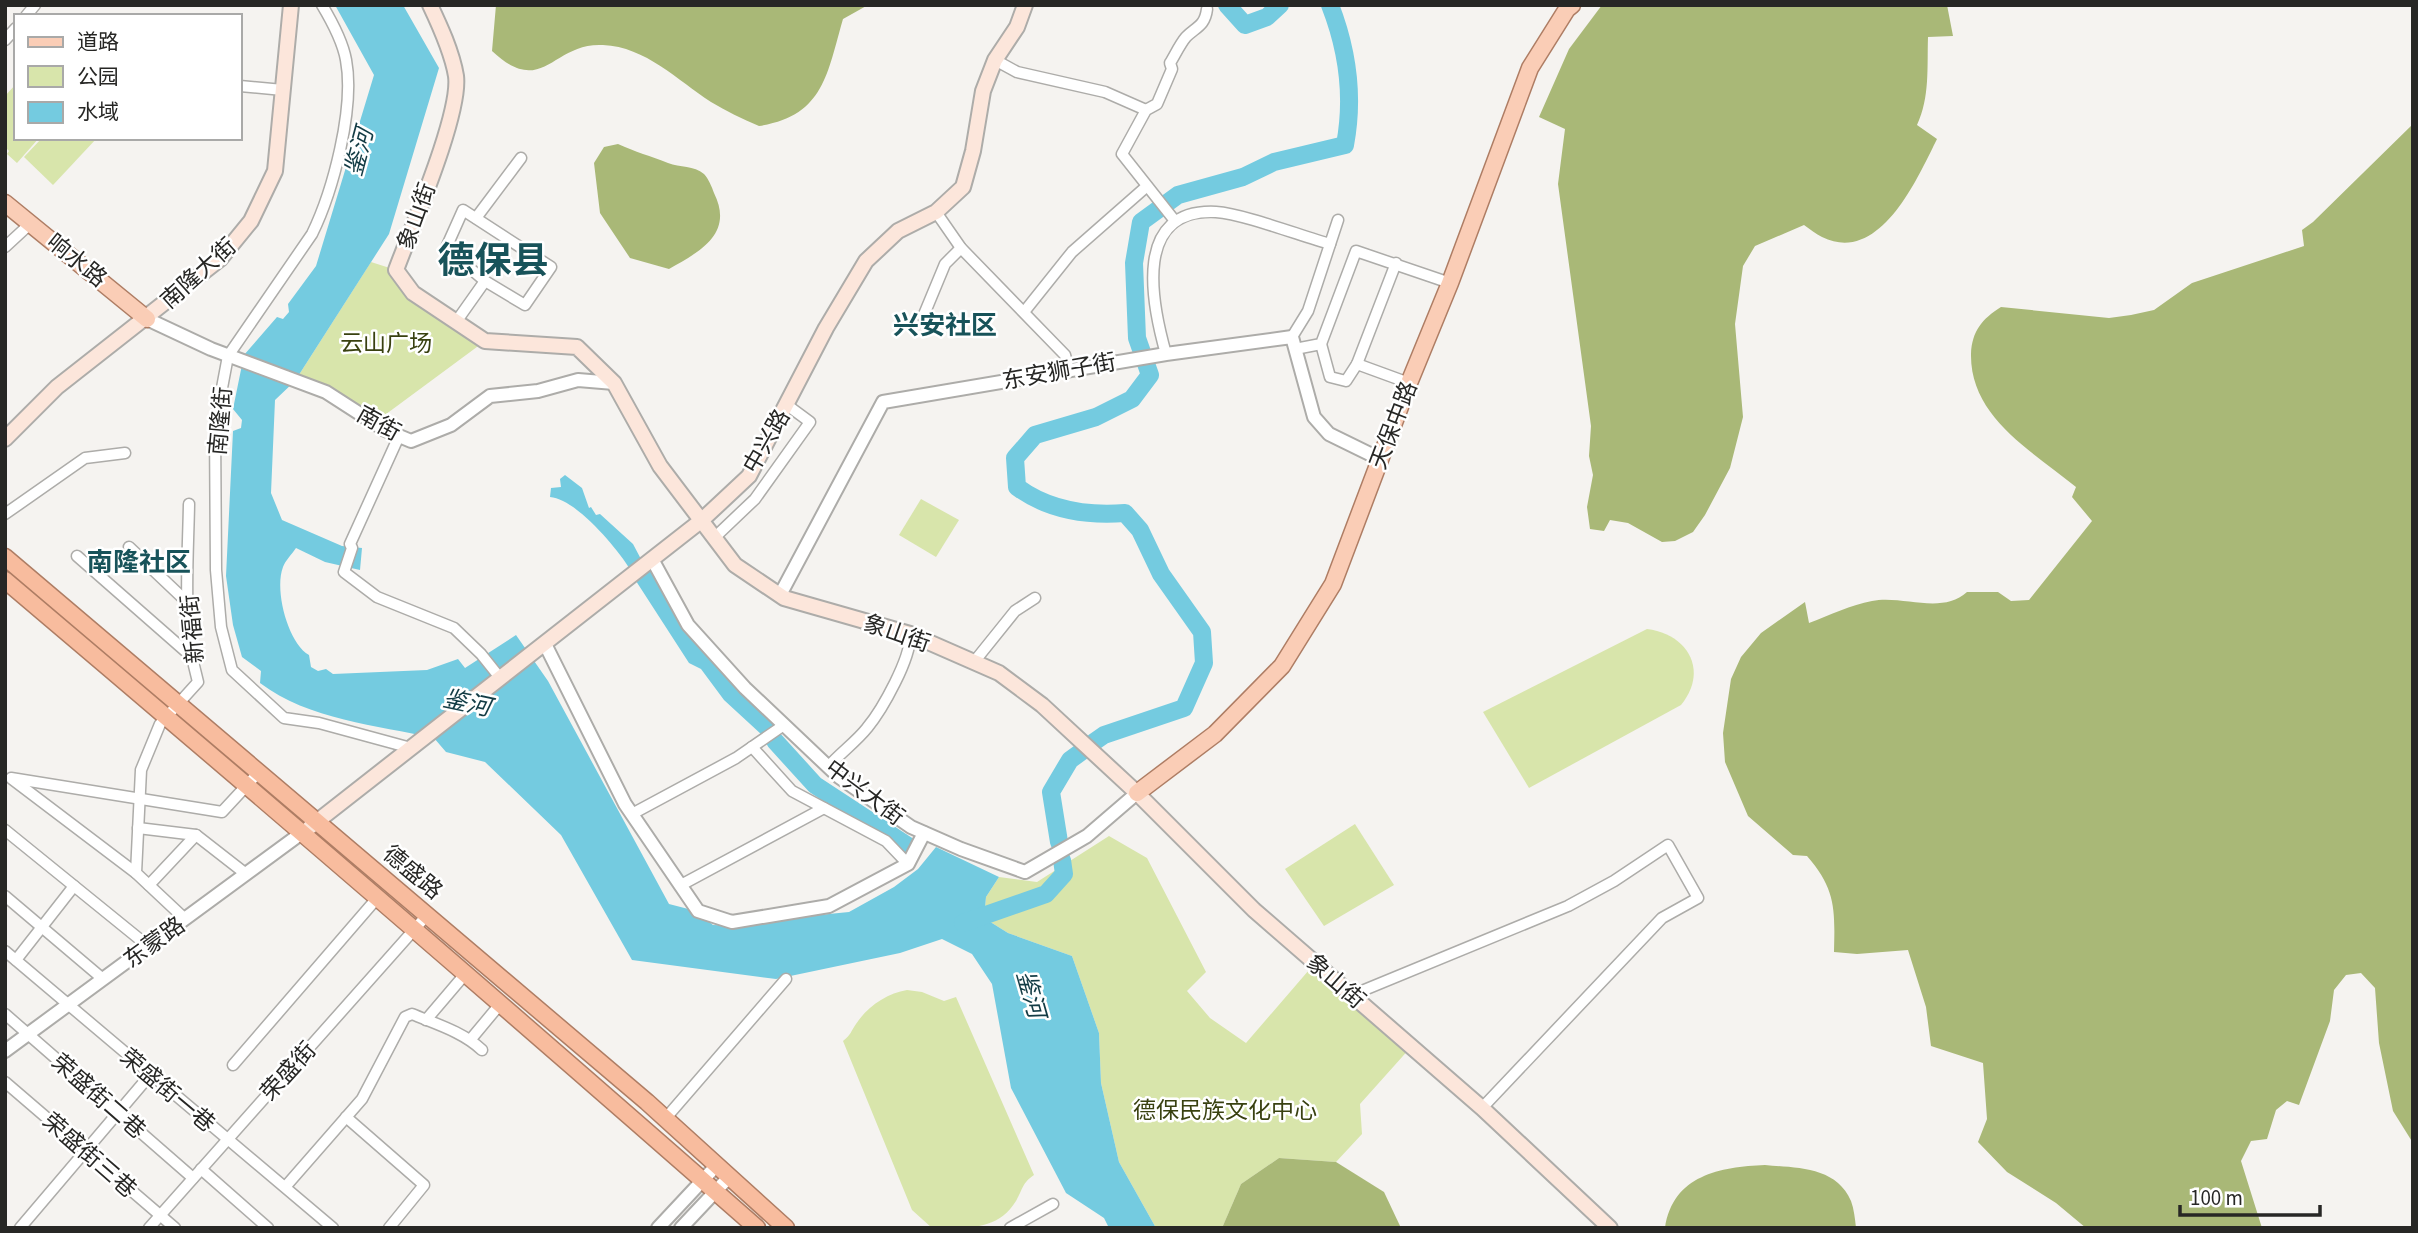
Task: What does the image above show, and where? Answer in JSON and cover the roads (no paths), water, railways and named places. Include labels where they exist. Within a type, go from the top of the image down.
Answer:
[{"type":"highway","name":"德盛路","points":[[5,557],[428,914],[665,1119],[786,1228]]},
{"type":"highway","points":[[5,580],[634,1117],[757,1228]]},
{"type":"main road","name":"南隆大街","points":[[5,439],[57,387],[220,259],[251,221],[275,171],[291,5]]},
{"type":"main road","name":"象山街","points":[[430,5],[439,23],[456,77],[448,125],[396,270],[413,293],[485,341],[577,347],[614,383],[660,466],[735,565],[779,595],[910,634],[999,673],[1042,705],[1137,793],[1254,910],[1482,1108],[1610,1228]]},
{"type":"main road","name":"中兴路","points":[[303,832],[702,520],[748,476],[826,328],[866,261],[898,231],[936,212],[962,187],[973,151],[983,91],[995,60],[1017,27],[1026,5]]},
{"type":"main road","name":"天保中路","points":[[1137,793],[1215,734],[1282,666],[1333,584],[1530,68],[1572,5]]},
{"type":"main road","name":"响水路","points":[[5,203],[148,318]]},
{"type":"street","name":"南隆街","points":[[322,5],[346,59],[341,147],[322,213],[300,254],[228,356],[215,425],[217,597],[232,670],[284,718],[319,723],[411,748]]},
{"type":"street","points":[[1175,221],[1122,155],[1146,110],[1157,104],[1172,69],[1170,63],[1187,35],[1197,31],[1206,19],[1207,9]]},
{"type":"street","points":[[995,60],[1017,72],[1105,92],[1146,110]]},
{"type":"street","points":[[242,86],[284,90]]},
{"type":"street","points":[[476,218],[521,158]]},
{"type":"street","points":[[1024,312],[1072,252],[1146,187]]},
{"type":"street","points":[[463,210],[476,218],[551,267],[525,305],[485,281],[446,248],[463,210]]},
{"type":"street","points":[[936,212],[961,248],[1065,355],[1069,370]]},
{"type":"street","points":[[1166,354],[1153,267],[1157,240],[1175,221],[1196,214],[1217,212],[1330,244]]},
{"type":"street","points":[[1338,220],[1308,311],[1294,343],[1314,416],[1329,434],[1380,459]]},
{"type":"street","points":[[5,247],[31,223]]},
{"type":"street","points":[[923,317],[945,264],[961,248]]},
{"type":"street","points":[[1396,263],[1357,364],[1346,381],[1330,377],[1321,344],[1356,251],[1396,263],[1450,283]]},
{"type":"street","points":[[456,322],[485,281]]},
{"type":"street","name":"南街","points":[[148,318],[228,356],[312,387],[411,441],[451,425],[490,396],[538,391],[578,380],[614,383]]},
{"type":"street","points":[[1294,343],[1321,344]]},
{"type":"street","name":"东安狮子街","points":[[779,595],[883,402],[1166,354],[1294,343]]},
{"type":"street","points":[[1357,364],[1409,383]]},
{"type":"street","points":[[715,537],[755,499],[810,422],[787,405]]},
{"type":"street","points":[[399,436],[350,544],[352,548],[344,572],[377,597],[454,628],[481,654],[500,679]]},
{"type":"street","points":[[5,514],[85,458],[125,453]]},
{"type":"street","name":"新福街","points":[[177,703],[198,682],[191,656],[187,602],[189,504]]},
{"type":"street","points":[[128,547],[187,602]]},
{"type":"street","points":[[77,556],[191,656]]},
{"type":"street","name":"中兴大街","points":[[652,559],[688,625],[745,688],[828,767],[911,827],[1025,872],[1087,836],[1137,793]]},
{"type":"street","points":[[974,662],[1015,611],[1035,598]]},
{"type":"street","points":[[828,767],[866,730],[895,681],[911,645],[910,634]]},
{"type":"street","points":[[540,648],[632,814],[698,911],[732,922],[830,906],[908,864],[924,833]]},
{"type":"street","points":[[136,873],[141,770],[166,716],[177,703]]},
{"type":"street","points":[[632,814],[752,747],[784,725]]},
{"type":"street","points":[[752,747],[792,791],[886,841],[908,864]]},
{"type":"street","points":[[8,782],[140,797],[222,812],[260,771]]},
{"type":"street","points":[[8,782],[136,873],[185,919]]},
{"type":"street","points":[[681,885],[824,808]]},
{"type":"street","points":[[138,828],[196,835],[246,874]]},
{"type":"street","points":[[5,830],[148,946]]},
{"type":"street","name":"东蒙路","points":[[5,1051],[303,832]]},
{"type":"street","points":[[149,885],[196,835]]},
{"type":"street","points":[[1352,995],[1568,906],[1614,881],[1668,845],[1698,898],[1662,918],[1482,1108]]},
{"type":"street","points":[[16,960],[75,886]]},
{"type":"street","points":[[5,896],[103,979]]},
{"type":"street","points":[[233,1065],[378,897]]},
{"type":"street","name":"荣盛街","points":[[149,1228],[428,914]]},
{"type":"street","name":"荣盛街一巷","points":[[5,951],[227,1140],[286,1186],[332,1228]]},
{"type":"street","points":[[426,1020],[466,973]]},
{"type":"street","points":[[665,1119],[786,979]]},
{"type":"street","points":[[471,1039],[501,1003]]},
{"type":"street","name":"荣盛街二巷","points":[[5,1014],[193,1178]]},
{"type":"street","points":[[286,1186],[362,1099],[405,1017],[412,1014],[471,1039],[482,1050]]},
{"type":"street","points":[[20,1228],[150,1075]]},
{"type":"street","name":"荣盛街三巷","points":[[5,1082],[175,1228]]},
{"type":"street","points":[[346,1117],[424,1185],[389,1228]]},
{"type":"street","points":[[201,1169],[268,1228]]},
{"type":"street","points":[[658,1228],[722,1172]]},
{"type":"street","points":[[681,1228],[709,1186]]},
{"type":"street","points":[[1010,1228],[1054,1204]]},
{"type":"water","name":"鉴河","points":[[335,5],[403,5],[439,68],[389,234],[295,381],[275,400],[271,493],[282,520],[342,546],[362,548],[360,570],[325,562],[296,548],[284,565],[280,589],[285,615],[301,649],[309,655],[311,667],[318,671],[326,669],[333,674],[427,670],[458,659],[465,668],[516,635],[548,681],[669,904],[696,911],[713,925],[747,926],[778,919],[849,912],[894,887],[918,869],[936,847],[999,877],[986,897],[984,918],[1008,933],[1072,956],[1099,1033],[1101,1083],[1119,1162],[1156,1228],[1109,1228],[1104,1218],[1066,1193],[1011,1088],[992,984],[972,954],[942,939],[900,953],[776,979],[632,960],[561,835],[485,762],[446,752],[434,738],[344,720],[300,705],[260,683],[261,671],[242,657],[233,625],[226,576],[233,431],[241,428],[242,420],[233,409],[244,355],[277,317],[283,319],[289,312],[288,304],[316,266],[374,75]]},
{"type":"water","points":[[565,475],[582,488],[589,508],[591,507],[596,515],[600,514],[633,544],[642,561],[630,569],[605,537],[583,515],[572,506],[550,497],[551,488],[561,487],[560,479]]},
{"type":"water","points":[[651,569],[708,655],[736,689],[774,725],[762,735],[724,700],[701,669],[689,663],[636,581]]},
{"type":"waterway","points":[[1227,5],[1245,25],[1267,17],[1280,5]]},
{"type":"waterway","points":[[1094,742],[1104,735],[1184,708],[1204,663],[1202,632],[1161,574],[1140,530],[1125,513],[1082,512],[1041,501],[1017,487],[1015,458],[1035,435],[1096,417],[1132,399],[1150,375],[1137,338],[1134,263],[1141,222],[1178,195],[1243,177],[1274,162],[1345,145],[1349,109],[1348,74],[1330,5]]},
{"type":"waterway","points":[[775,741],[815,785],[908,846]]},
{"type":"waterway","points":[[1059,842],[1051,792],[1070,760],[1081,752]]},
{"type":"waterway","points":[[963,923],[1046,894],[1064,874],[1062,860]]},
{"type":"district","name":"德保县","points":[[493,260]]},
{"type":"district","name":"兴安社区","points":[[945,325]]},
{"type":"district","name":"南隆社区","points":[[139,562]]},
{"type":"park label","name":"云山广场","points":[[386,343]]},
{"type":"park label","name":"德保民族文化中心","points":[[1225,1110]]}]
